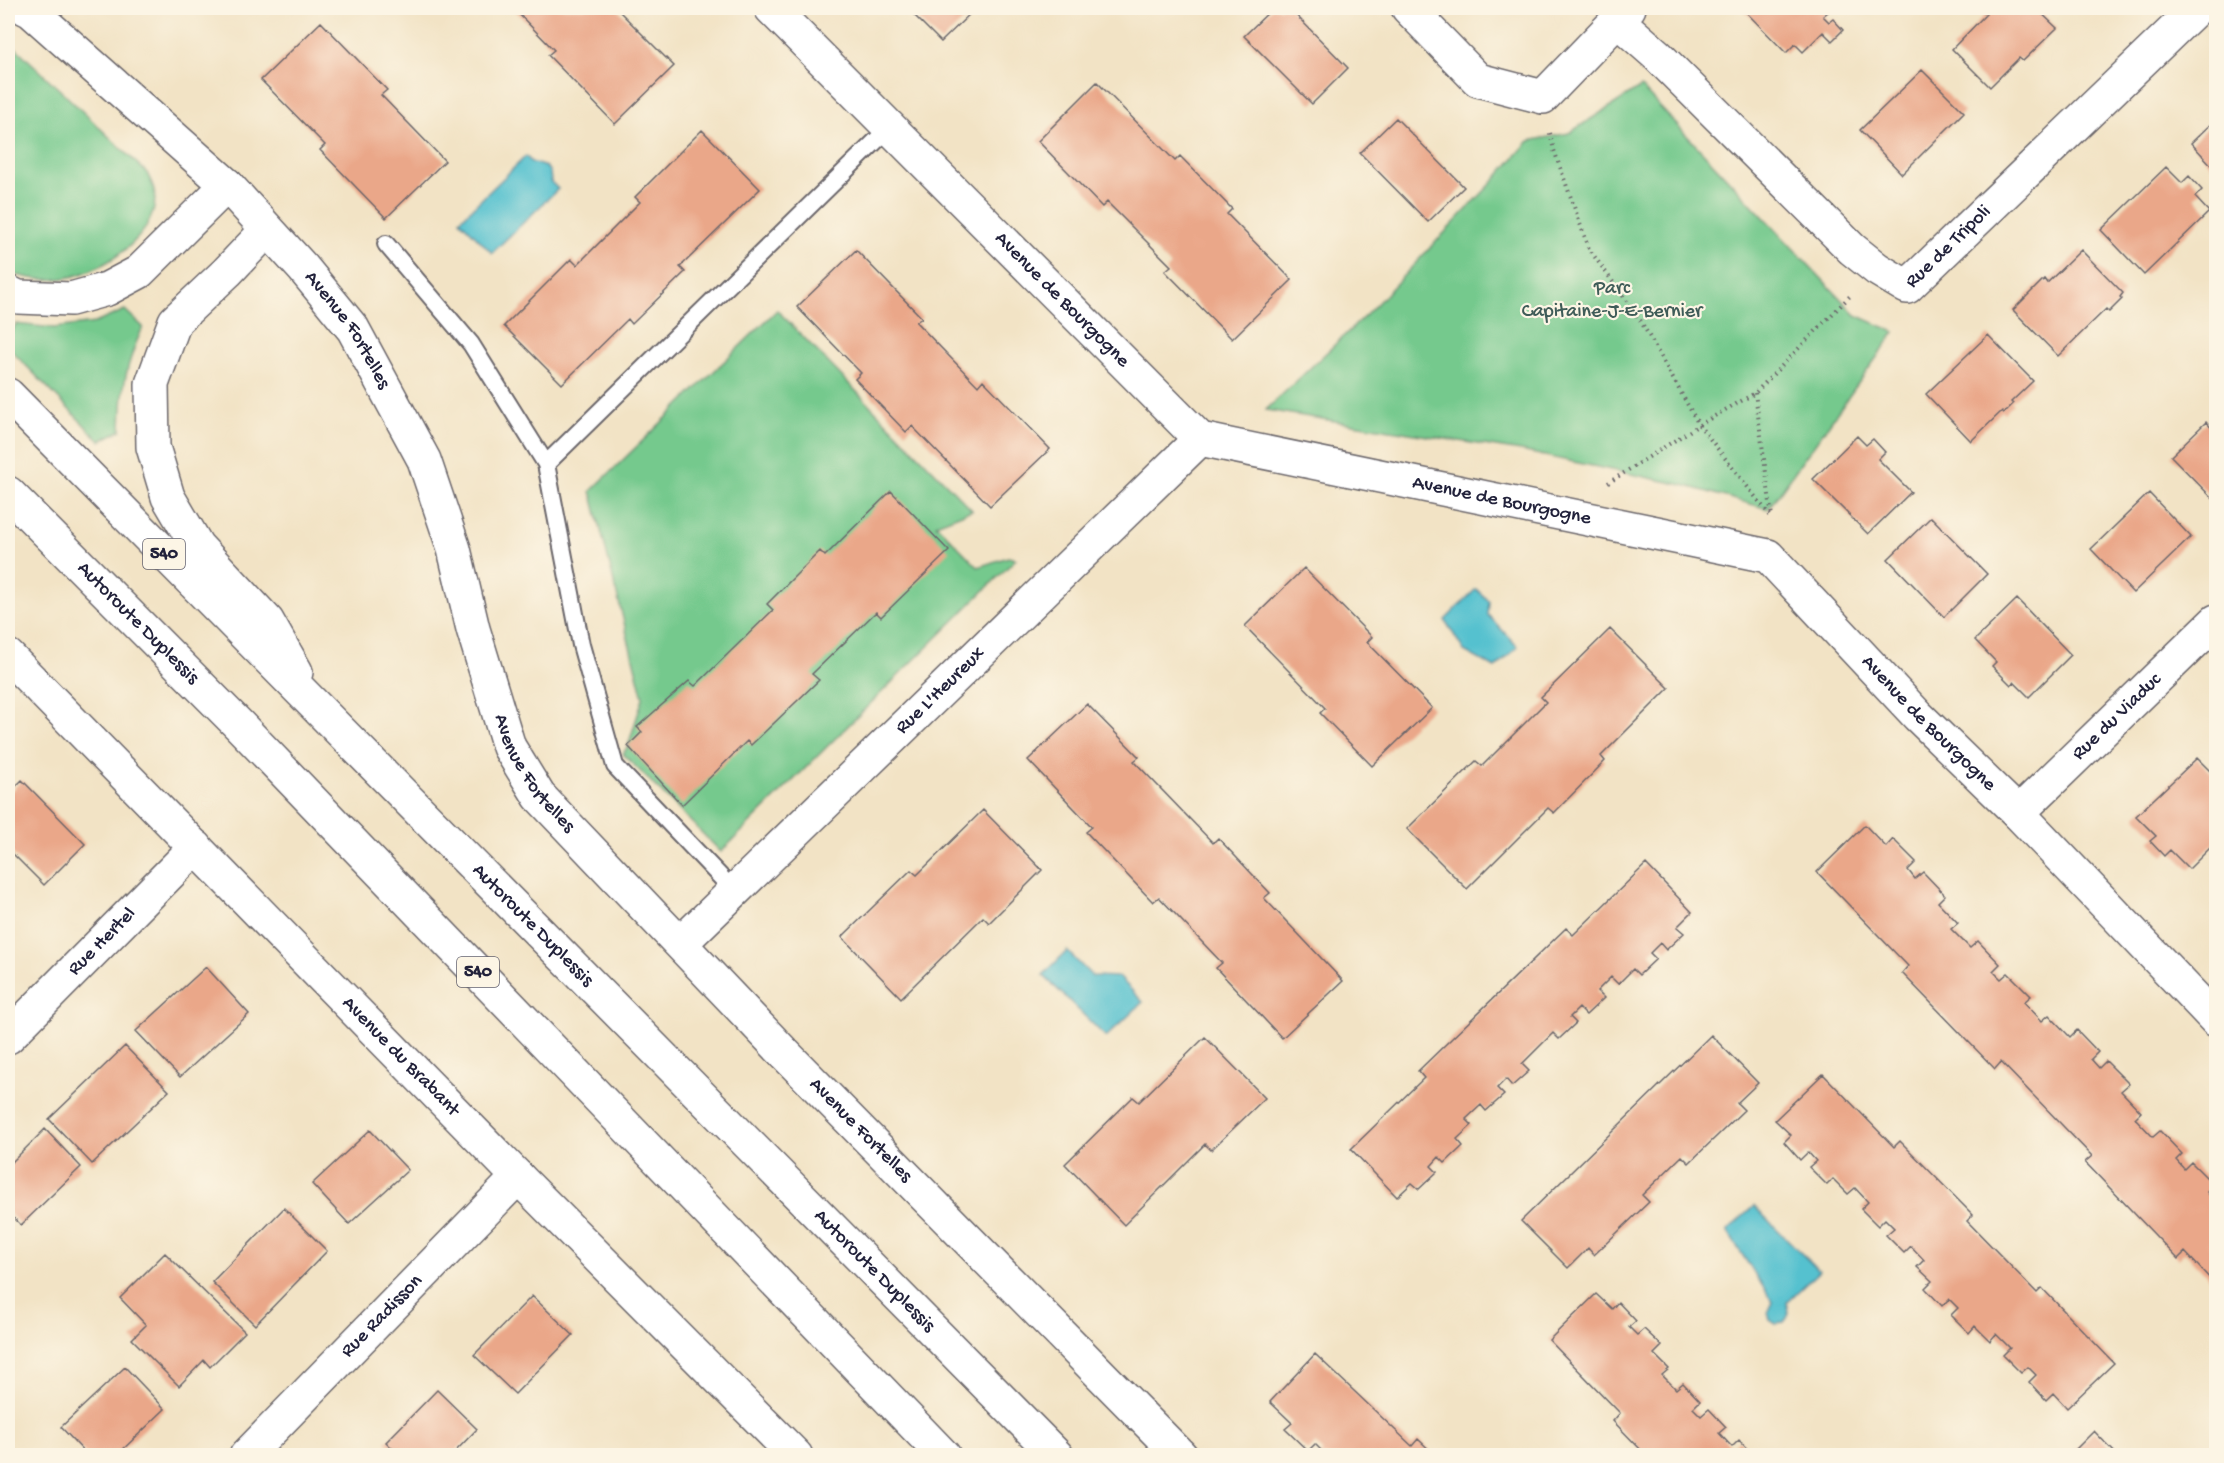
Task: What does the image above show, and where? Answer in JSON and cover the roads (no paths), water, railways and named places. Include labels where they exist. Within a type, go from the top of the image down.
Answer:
[{"type":"main road","name":"Avenue Fortelles","points":[[25,8],[227,185],[303,268],[353,329],[424,460],[453,549],[472,629],[509,747],[538,796],[785,1054],[1181,1455]]},
{"type":"main road","name":"Avenue de Bourgogne","points":[[771,8],[1200,439],[1768,556],[1918,716],[2018,813],[2217,1020]]},
{"type":"main road","points":[[1407,8],[1478,80],[1544,97],[1623,14]]},
{"type":"main road","name":"Rue de Tripoli","points":[[1623,14],[1658,56],[1852,249],[1877,269],[1907,286],[2197,8]]},
{"type":"main road","points":[[8,292],[18,297],[71,299],[107,289],[139,272],[227,185]]},
{"type":"main road","points":[[267,230],[175,321],[152,384],[153,447],[168,497],[197,546],[267,621],[320,712]]},
{"type":"main road","name":"Autoroute Duplessis","points":[[8,395],[1057,1455]]},
{"type":"main road","name":"Rue L'Heureux","points":[[681,944],[1200,439]]},
{"type":"main road","name":"Autoroute Duplessis","points":[[8,493],[239,725],[944,1455]]},
{"type":"main road","name":"Rue du Viaduc","points":[[2018,813],[2217,621]]},
{"type":"main road","name":"Avenue du Brabant","points":[[8,656],[518,1177],[796,1455]]},
{"type":"main road","name":"Rue Hertel","points":[[8,1037],[196,847]]},
{"type":"main road","name":"Rue Radisson","points":[[246,1455],[518,1177]]},
{"type":"lane","points":[[546,464],[890,127]]},
{"type":"lane","points":[[386,244],[471,344],[546,464],[581,645],[615,766],[735,891]]},
{"type":"water","points":[[526,156],[531,162],[546,167],[550,172],[551,182],[558,189],[492,253],[460,220]]},
{"type":"water","points":[[1476,589],[1489,601],[1488,615],[1518,647],[1495,668],[1464,651],[1445,620]]},
{"type":"water","points":[[1067,951],[1092,976],[1119,977],[1143,1002],[1106,1037],[1043,975]]},
{"type":"water","points":[[1754,1206],[1819,1271],[1787,1302],[1788,1315],[1784,1322],[1776,1323],[1770,1319],[1768,1313],[1773,1302],[1727,1231]]},
{"type":"park label","name":"Parc Capitaine-J-E-Bernier","points":[[1612,300]]}]
